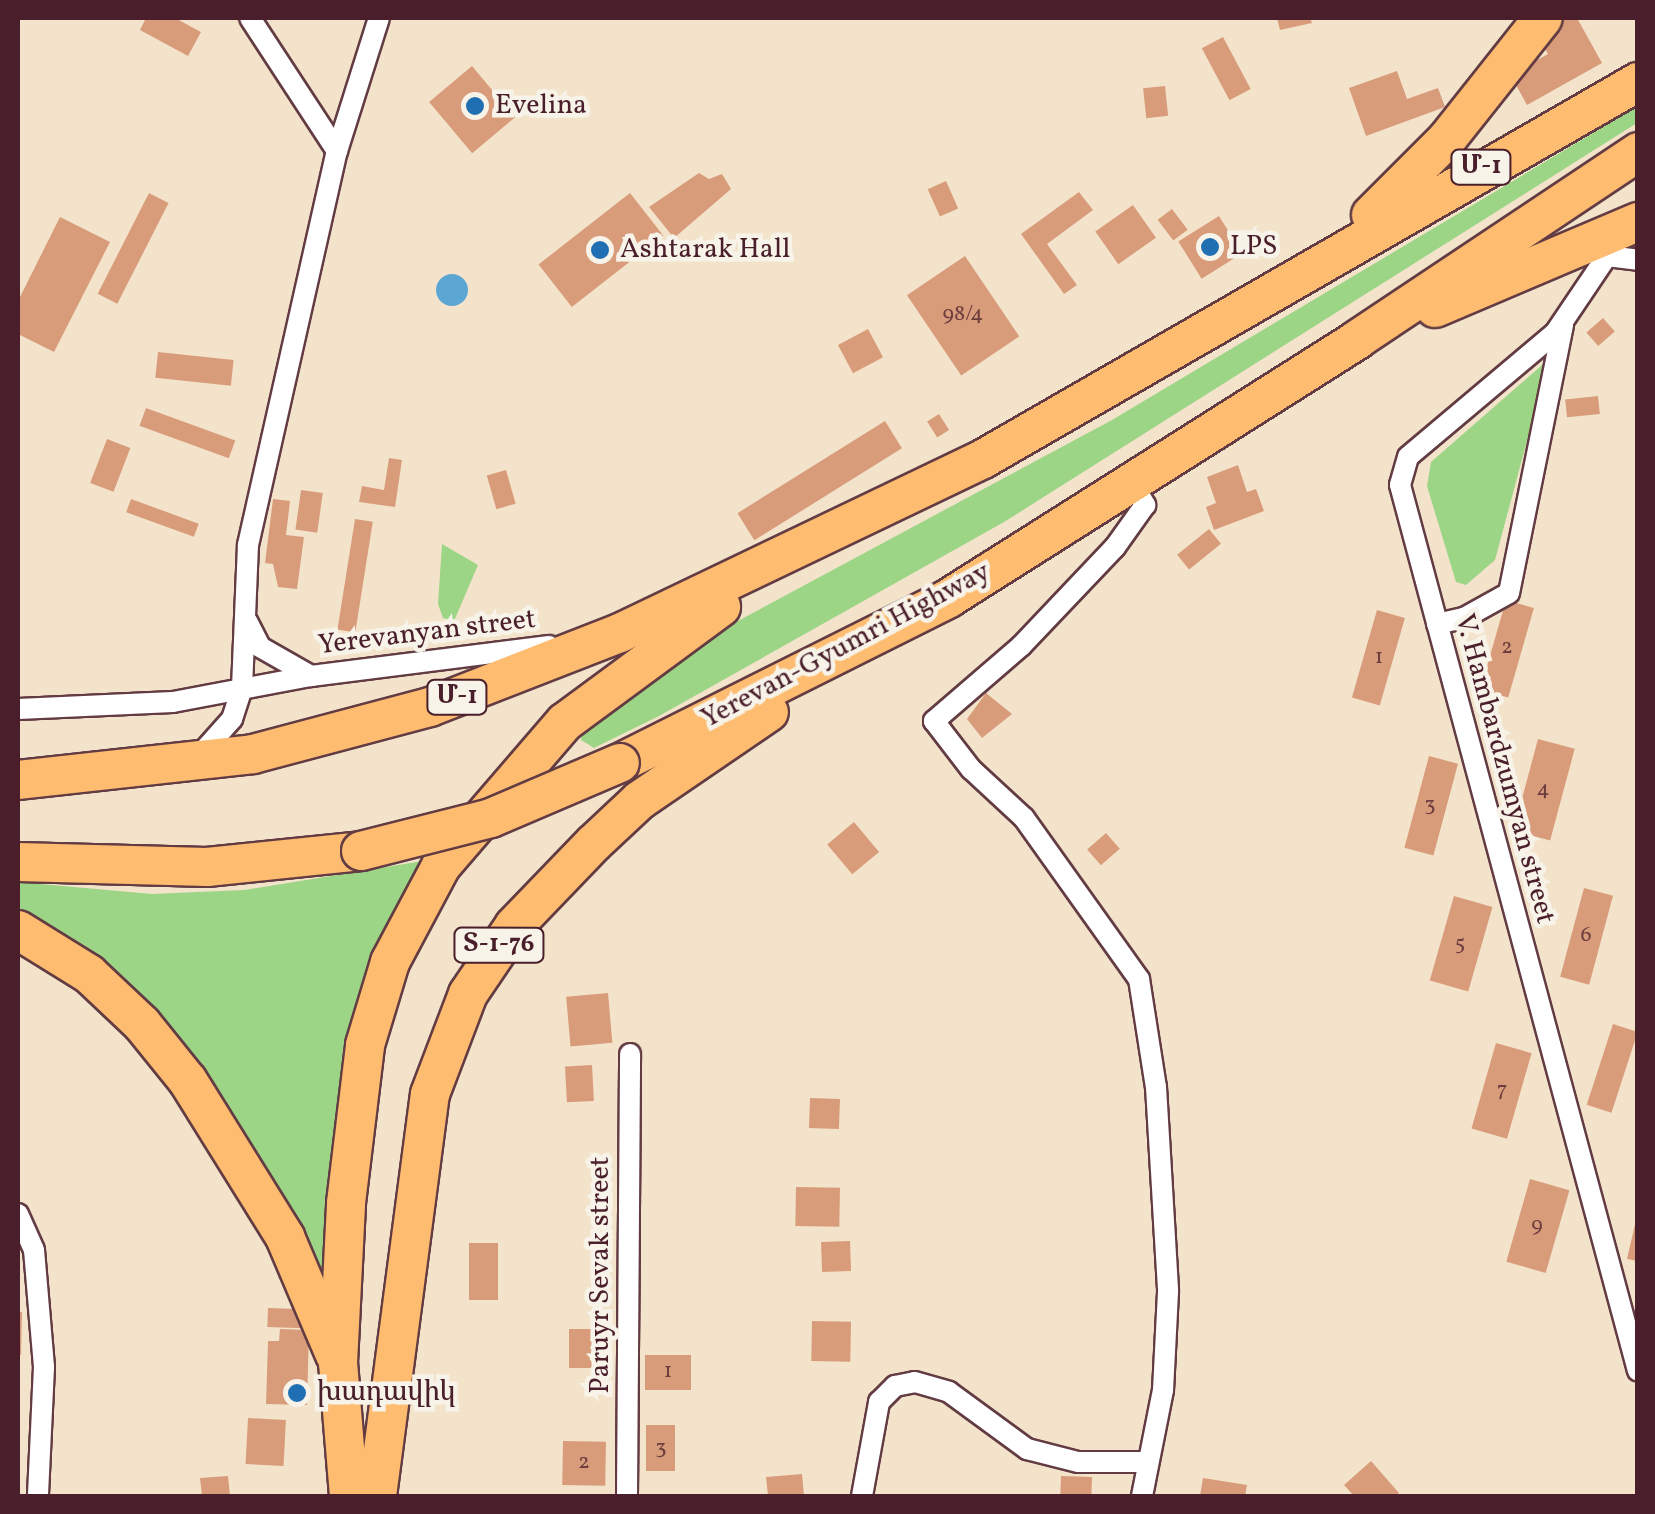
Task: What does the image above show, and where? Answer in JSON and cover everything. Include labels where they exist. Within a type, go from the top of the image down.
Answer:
[{"type":"highway","points":[[1326,256],[1447,139],[1544,18]]},
{"type":"highway","name":"Մ-1","points":[[18,780],[190,764],[430,707],[620,633],[868,517],[1073,409],[1326,256],[1638,82]]},
{"type":"highway","name":"Yerevan-Gyumri Highway","points":[[18,862],[207,867],[361,852],[491,818],[620,763],[949,598],[1358,339],[1638,152]]},
{"type":"highway","points":[[1358,339],[1602,247],[1638,222]]},
{"type":"highway","name":"Տ-1-76","points":[[349,1496],[338,1362],[352,1137],[365,1045],[390,962],[441,866],[565,722],[697,621],[868,517]]},
{"type":"highway","name":"Տ-1-76","points":[[377,1496],[430,1094],[452,1028],[490,957],[556,879],[640,800],[949,598]]},
{"type":"highway","points":[[18,930],[89,974],[142,1024],[188,1081],[285,1237],[338,1362]]},
{"type":"street","points":[[250,18],[337,151]]},
{"type":"street","points":[[190,764],[232,719],[242,688],[248,545],[337,151],[380,18]]},
{"type":"street","points":[[1602,247],[1638,260]]},
{"type":"street","name":"V. Hambardzumyan street","points":[[1602,247],[1563,324],[1408,457],[1400,485],[1638,1371]]},
{"type":"street","points":[[1437,624],[1464,618],[1509,592],[1563,324]]},
{"type":"street","points":[[1132,482],[1145,505],[1115,546],[1021,646],[934,721],[971,769],[1024,818],[1139,979],[1156,1087],[1168,1292],[1163,1390],[1142,1496]]},
{"type":"street","points":[[245,618],[260,647],[311,676]]},
{"type":"street","name":"Yerevanyan street","points":[[18,709],[173,702],[311,676],[438,664],[620,633]]},
{"type":"street","name":"Paruyr Sevak street","points":[[628,1496],[630,1054]]},
{"type":"street","points":[[18,1214],[34,1250],[44,1367],[38,1496]]},
{"type":"street","points":[[862,1496],[879,1402],[895,1386],[915,1382],[949,1392],[1027,1450],[1078,1462],[1147,1462]]},
{"type":"green space","points":[[1637,107],[1637,123],[1004,522],[659,716],[594,748],[581,740],[582,727],[654,666],[1112,420]]},
{"type":"green space","points":[[1549,359],[1495,560],[1466,585],[1456,582],[1427,486],[1431,462]]},
{"type":"green space","points":[[442,544],[478,565],[454,621],[443,618],[438,604]]},
{"type":"green space","points":[[423,861],[330,1281],[313,1267],[150,1006],[124,977],[18,910],[18,882],[152,894],[244,890]]},
{"type":"water","points":[[452,274],[463,279],[468,290],[463,301],[452,306],[441,301],[436,290],[441,279]]},
{"type":"building","points":[[146,18],[175,18],[201,32],[188,56],[140,30]]},
{"type":"building","points":[[1277,18],[1310,18],[1312,23],[1280,30]]},
{"type":"building","points":[[1577,18],[1602,63],[1527,105],[1515,83],[1523,68],[1548,54],[1541,42],[1561,31],[1557,23]]},
{"type":"building","points":[[1223,37],[1251,89],[1230,100],[1202,48]]},
{"type":"building","points":[[472,66],[515,117],[472,153],[429,102]]},
{"type":"building","points":[[1397,71],[1407,99],[1438,88],[1445,107],[1366,136],[1349,88]]},
{"type":"building","points":[[1165,86],[1168,116],[1146,118],[1143,88]]},
{"type":"building","points":[[699,173],[709,179],[722,174],[731,189],[674,238],[649,207]]},
{"type":"building","points":[[946,181],[958,208],[940,217],[928,189]]},
{"type":"building","points":[[1079,192],[1093,210],[1047,244],[1077,285],[1064,294],[1021,234]]},
{"type":"building","points":[[149,193],[169,203],[117,304],[98,294]]},
{"type":"building","name":"Ashtarak Hall","points":[[630,193],[663,236],[572,307],[539,264]]},
{"type":"building","points":[[1133,205],[1156,238],[1118,264],[1095,231]]},
{"type":"building","points":[[1172,209],[1188,230],[1173,241],[1158,220]]},
{"type":"building","name":"LPS","points":[[1219,216],[1242,253],[1202,279],[1178,241]]},
{"type":"building","points":[[60,217],[110,242],[54,352],[18,334],[18,301]]},
{"type":"building","points":[[965,256],[1019,336],[961,376],[907,295]]},
{"type":"building","points":[[1603,318],[1615,332],[1598,346],[1586,332]]},
{"type":"building","points":[[868,329],[883,357],[853,373],[838,345]]},
{"type":"building","points":[[158,352],[234,360],[231,386],[155,378]]},
{"type":"building","points":[[1598,396],[1600,414],[1567,417],[1565,399]]},
{"type":"building","points":[[146,408],[235,440],[229,458],[140,426]]},
{"type":"building","points":[[939,414],[949,430],[937,438],[927,421]]},
{"type":"building","points":[[885,421],[902,448],[754,540],[737,513]]},
{"type":"building","points":[[107,439],[130,448],[113,492],[90,483]]},
{"type":"building","points":[[389,458],[402,460],[395,507],[359,502],[362,486],[384,490]]},
{"type":"building","points":[[1238,465],[1247,492],[1256,489],[1264,511],[1214,530],[1206,507],[1216,503],[1207,477]]},
{"type":"building","points":[[506,470],[516,504],[496,509],[487,476]]},
{"type":"building","points":[[301,490],[323,493],[317,533],[295,530]]},
{"type":"building","points":[[131,499],[199,524],[194,537],[126,512]]},
{"type":"building","points":[[273,499],[290,501],[286,535],[304,537],[297,589],[278,587],[273,564],[265,563]]},
{"type":"building","points":[[355,519],[373,522],[355,632],[337,630]]},
{"type":"building","points":[[1209,529],[1221,544],[1189,570],[1177,555]]},
{"type":"building","points":[[1506,600],[1534,608],[1508,697],[1480,689]]},
{"type":"building","points":[[1377,610],[1405,618],[1380,705],[1352,697]]},
{"type":"building","points":[[986,693],[1012,714],[982,738],[967,719]]},
{"type":"building","points":[[1538,739],[1575,749],[1550,841],[1513,831]]},
{"type":"building","points":[[1429,756],[1458,764],[1433,856],[1404,848]]},
{"type":"building","points":[[854,822],[879,852],[852,874],[827,844]]},
{"type":"building","points":[[1106,833],[1120,849],[1101,865],[1087,849]]},
{"type":"building","points":[[1584,888],[1613,896],[1589,985],[1560,977]]},
{"type":"building","points":[[1454,896],[1492,907],[1468,992],[1430,981]]},
{"type":"building","points":[[608,993],[612,1043],[571,1046],[566,997]]},
{"type":"building","points":[[1613,1024],[1638,1032],[1611,1113],[1587,1105]]},
{"type":"building","points":[[1496,1043],[1532,1053],[1507,1139],[1471,1129]]},
{"type":"building","points":[[592,1065],[594,1101],[567,1102],[565,1066]]},
{"type":"building","points":[[810,1098],[840,1099],[839,1129],[809,1128]]},
{"type":"building","points":[[1530,1179],[1569,1190],[1546,1273],[1506,1262]]},
{"type":"building","points":[[796,1187],[840,1188],[839,1227],[795,1226]]},
{"type":"building","points":[[1638,1220],[1638,1261],[1627,1259]]},
{"type":"building","points":[[850,1241],[851,1271],[822,1272],[821,1242]]},
{"type":"building","points":[[469,1243],[498,1243],[498,1300],[469,1300]]},
{"type":"building","points":[[268,1308],[304,1309],[303,1328],[267,1327]]},
{"type":"building","points":[[18,1312],[22,1312],[21,1355],[18,1355]]},
{"type":"building","points":[[812,1321],[851,1322],[850,1362],[811,1361]]},
{"type":"building","points":[[280,1329],[309,1330],[307,1405],[266,1404],[268,1341],[279,1341]]},
{"type":"building","points":[[569,1329],[604,1329],[604,1368],[569,1368]]},
{"type":"building","points":[[645,1355],[691,1355],[691,1390],[645,1390]]},
{"type":"building","points":[[248,1418],[286,1420],[284,1466],[246,1464]]},
{"type":"building","points":[[646,1425],[675,1425],[675,1471],[646,1471]]},
{"type":"building","points":[[563,1441],[606,1442],[605,1486],[562,1485]]},
{"type":"building","points":[[1371,1461],[1399,1493],[1354,1496],[1344,1485]]},
{"type":"building","points":[[802,1474],[804,1496],[768,1496],[766,1477]]},
{"type":"building","points":[[228,1476],[230,1496],[202,1496],[200,1478]]},
{"type":"building","points":[[1061,1476],[1092,1477],[1091,1496],[1060,1496]]},
{"type":"building","points":[[1203,1478],[1247,1485],[1245,1496],[1200,1496]]},
{"type":"place","name":"Evelina","points":[[475,106]]},
{"type":"place","name":"LPS","points":[[1210,247]]},
{"type":"place","name":"Ashtarak Hall","points":[[600,250]]},
{"type":"place","name":"խադավիկ","points":[[297,1393]]}]
